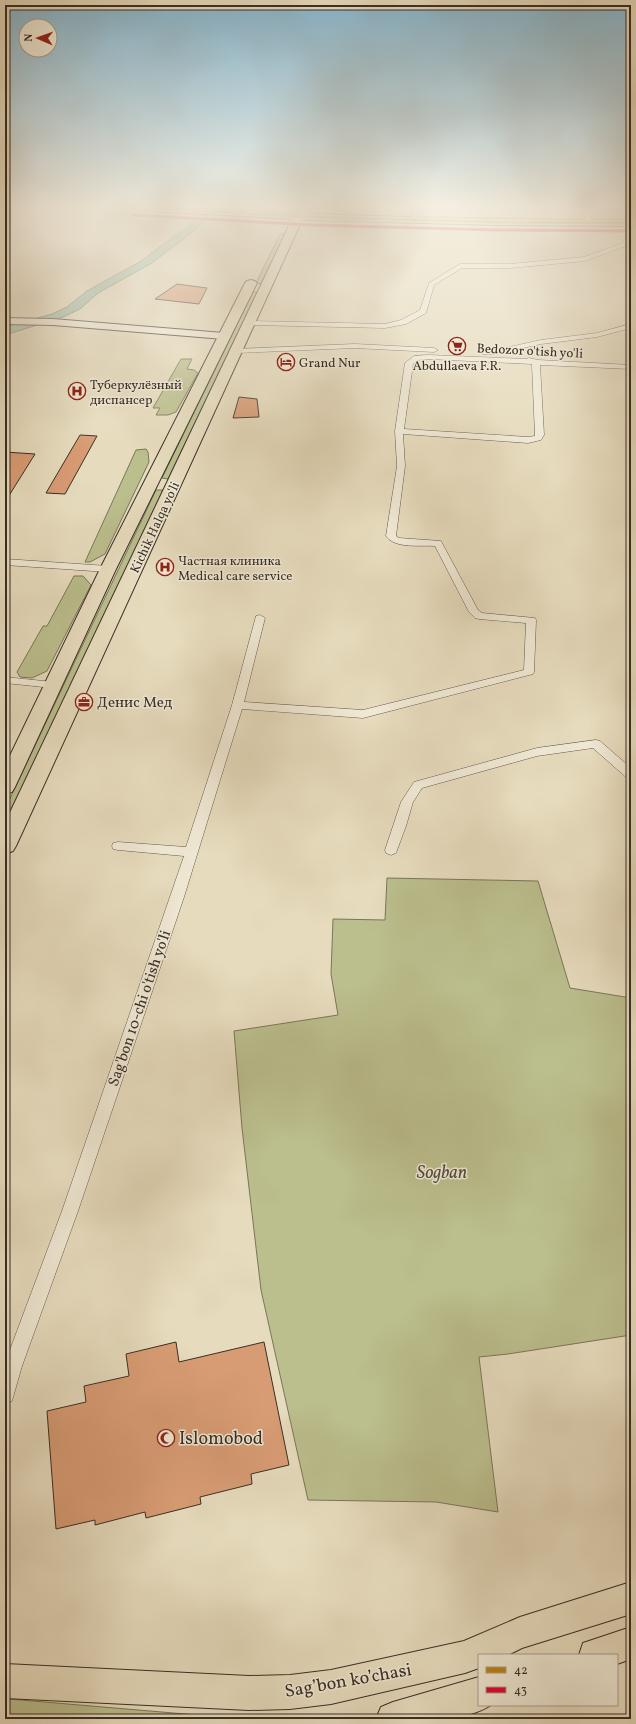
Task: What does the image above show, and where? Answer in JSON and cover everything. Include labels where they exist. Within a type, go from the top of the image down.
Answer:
[{"type":"highway","name":"Kichik Halqa yo'li","points":[[5,846],[236,351],[249,322],[257,288]]},
{"type":"highway","name":"Kichik Halqa yo'li","points":[[5,787],[108,569],[224,336],[257,288]]},
{"type":"highway","points":[[152,480],[174,482]]},
{"type":"main road","points":[[5,321],[53,322],[224,336]]},
{"type":"main road","name":"Sag’bon ko’chasi","points":[[5,1681],[248,1693],[290,1692],[331,1686],[465,1657],[520,1633],[631,1598]]},
{"type":"main road","points":[[598,1654],[631,1643]]},
{"type":"main road","points":[[392,1719],[478,1694]]},
{"type":"street","points":[[249,322],[394,325],[410,320],[423,311],[430,287]]},
{"type":"street","points":[[236,351],[355,346],[457,352],[496,352],[541,342],[597,335],[631,326]]},
{"type":"street","points":[[238,705],[363,714],[529,672],[531,620],[478,616],[474,612],[438,543],[393,539],[391,536],[401,466],[399,431],[528,440],[538,438],[540,435],[536,362],[496,352]]},
{"type":"street","name":"Bedozor o'tish yo'li","points":[[399,431],[410,363],[417,358],[428,357],[631,367]]},
{"type":"street","points":[[5,562],[108,569]]},
{"type":"street","name":"Sag'bon 10-chi o'tish yo'li","points":[[5,1394],[9,1366],[73,1203],[175,904],[190,852],[238,705],[260,618]]},
{"type":"street","points":[[5,680],[53,685]]},
{"type":"street","points":[[391,850],[407,802],[418,785],[537,752],[596,744],[631,775]]},
{"type":"street","points":[[118,846],[190,852]]},
{"type":"green space","points":[[253,292],[258,292],[168,479],[162,478]]},
{"type":"green space","points":[[181,359],[192,359],[187,369],[194,370],[198,373],[176,412],[168,415],[156,415],[160,408],[153,408]]},
{"type":"green space","points":[[146,449],[148,452],[149,462],[105,554],[90,562],[85,562],[136,450]]},
{"type":"green space","points":[[156,490],[163,490],[5,830],[5,809]]},
{"type":"green space","points":[[74,576],[83,576],[91,585],[47,671],[32,678],[20,677],[17,672],[43,626],[47,626]]},
{"type":"green space","name":"Sogban","points":[[387,878],[538,881],[570,988],[631,998],[631,1335],[479,1357],[498,1512],[436,1502],[308,1500],[261,1290],[242,1128],[234,1031],[338,1015],[331,974],[333,919],[385,920]]},
{"type":"green space","points":[[9,1699],[244,1719],[5,1719],[5,1700]]},
{"type":"shaded area","points":[[93,287],[108,287],[98,293],[80,309],[63,317],[5,335],[5,327],[52,314],[67,307]]},
{"type":"building","points":[[172,287],[207,288],[199,304],[155,299]]},
{"type":"building","points":[[239,397],[257,399],[259,417],[233,418]]},
{"type":"building","points":[[80,435],[97,436],[65,494],[46,493]]},
{"type":"building","points":[[5,452],[35,454],[5,502]]},
{"type":"building","name":"Islomobod","points":[[176,1342],[179,1362],[264,1342],[289,1465],[251,1474],[252,1484],[200,1497],[201,1504],[146,1518],[145,1512],[95,1525],[95,1520],[56,1529],[47,1411],[86,1402],[84,1386],[129,1376],[126,1354]]},
{"type":"place","name":"Abdullaeva F.R.","points":[[457,346]]},
{"type":"place","name":"Grand Nur","points":[[286,362]]},
{"type":"place","name":"Туберкулёзный диспансер","points":[[77,391]]},
{"type":"place","name":"Частная клиника Medical care service","points":[[165,567]]},
{"type":"place","name":"Денис Мед","points":[[84,702]]},
{"type":"place","name":"Islomobod","points":[[166,1438]]}]
